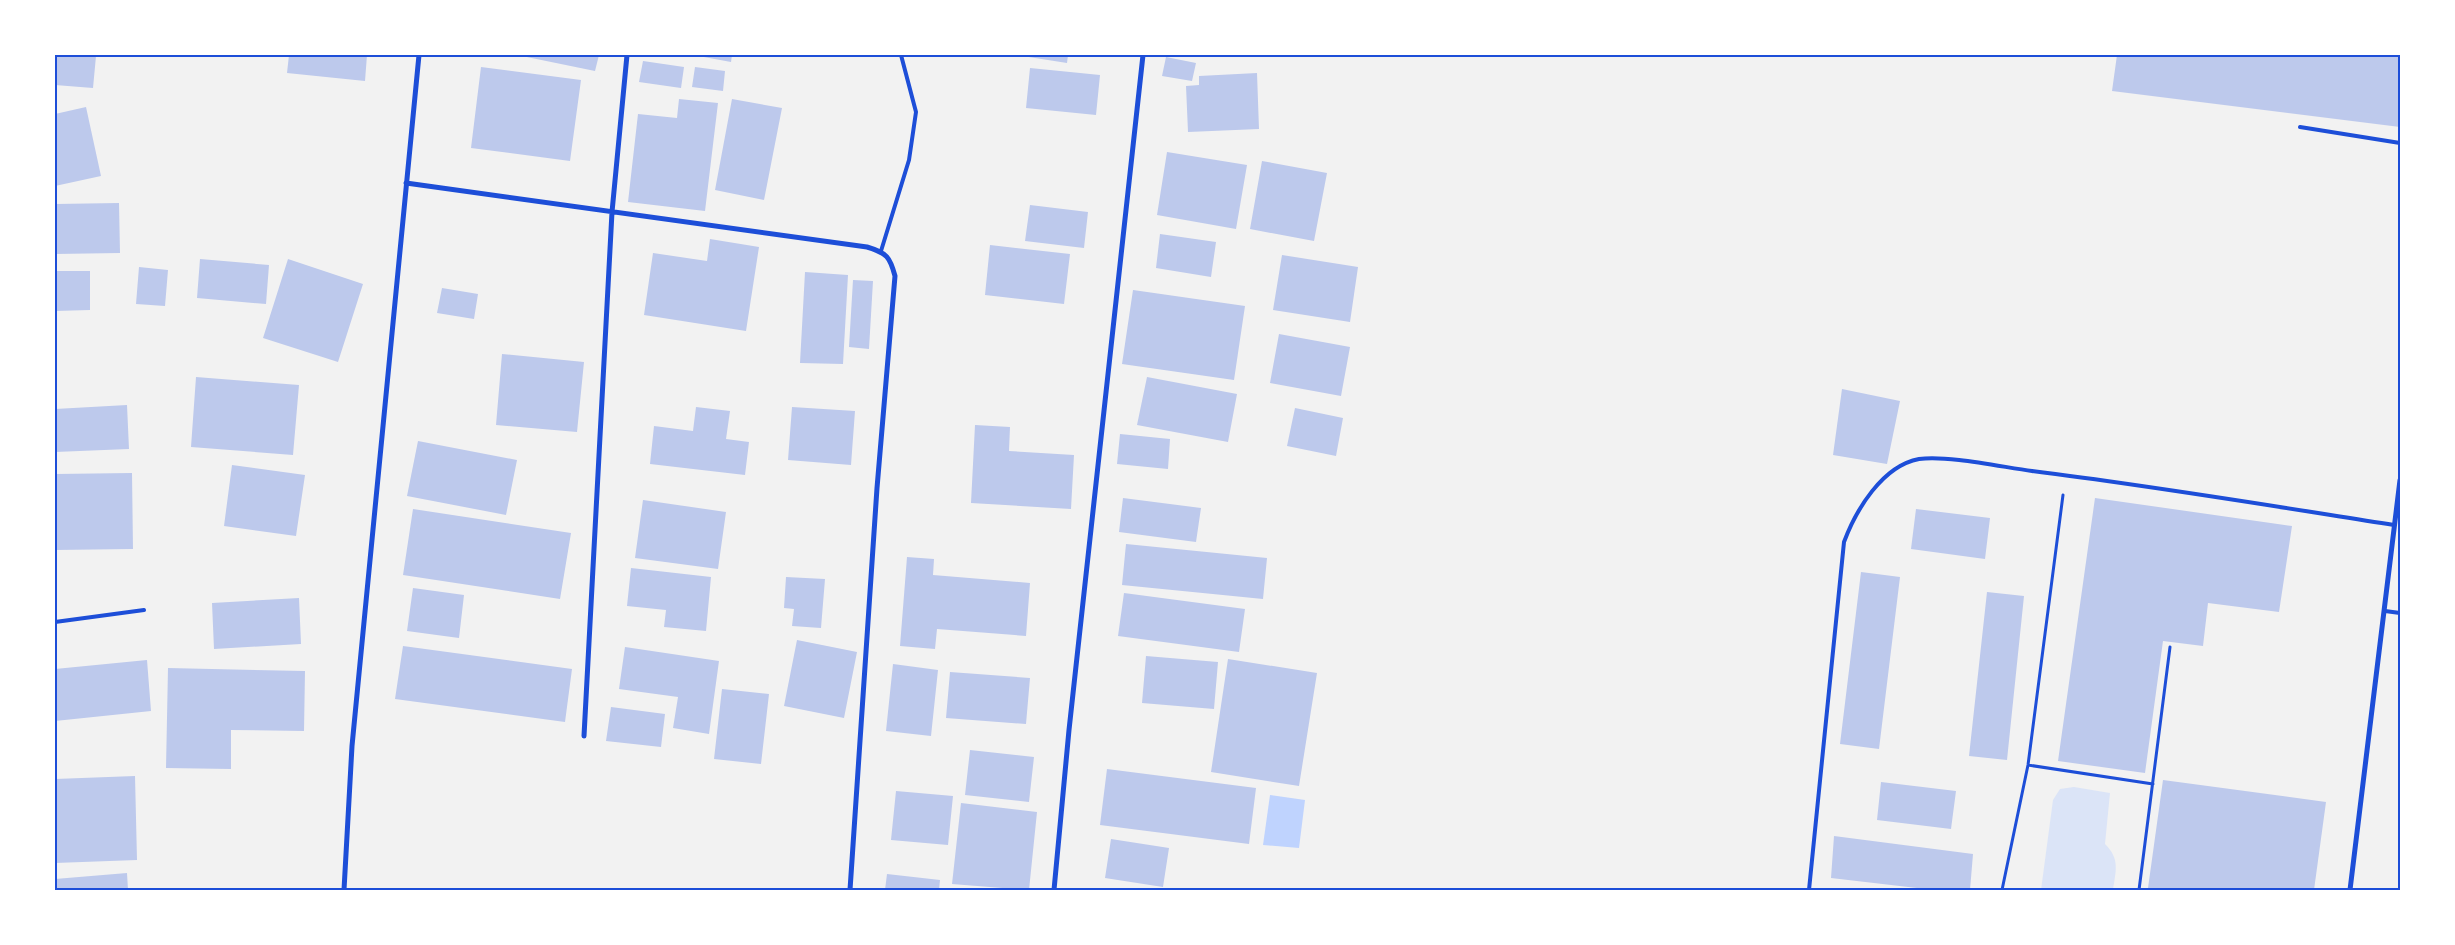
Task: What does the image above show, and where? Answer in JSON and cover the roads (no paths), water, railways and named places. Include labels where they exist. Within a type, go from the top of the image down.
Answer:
[{"type":"street","points":[[344,890],[352,746],[419,55]]},
{"type":"street","points":[[584,736],[612,212],[627,55]]},
{"type":"street","points":[[1054,890],[1070,720],[1143,55]]},
{"type":"street","points":[[406,184],[867,247],[881,251],[891,260],[895,276],[877,498],[850,890]]},
{"type":"street","points":[[2350,890],[2400,480]]},
{"type":"lane","points":[[881,251],[909,160],[916,112],[901,55]]},
{"type":"lane","points":[[2300,127],[2400,143]]},
{"type":"lane","points":[[1809,890],[1844,542],[1853,519],[1870,492],[1899,468],[1919,459],[1941,459],[2065,475],[2394,525]]},
{"type":"lane","points":[[55,622],[144,610]]},
{"type":"lane","points":[[2385,611],[2400,613]]},
{"type":"water","points":[[1270,795],[1305,800],[1299,848],[1263,845]]}]
